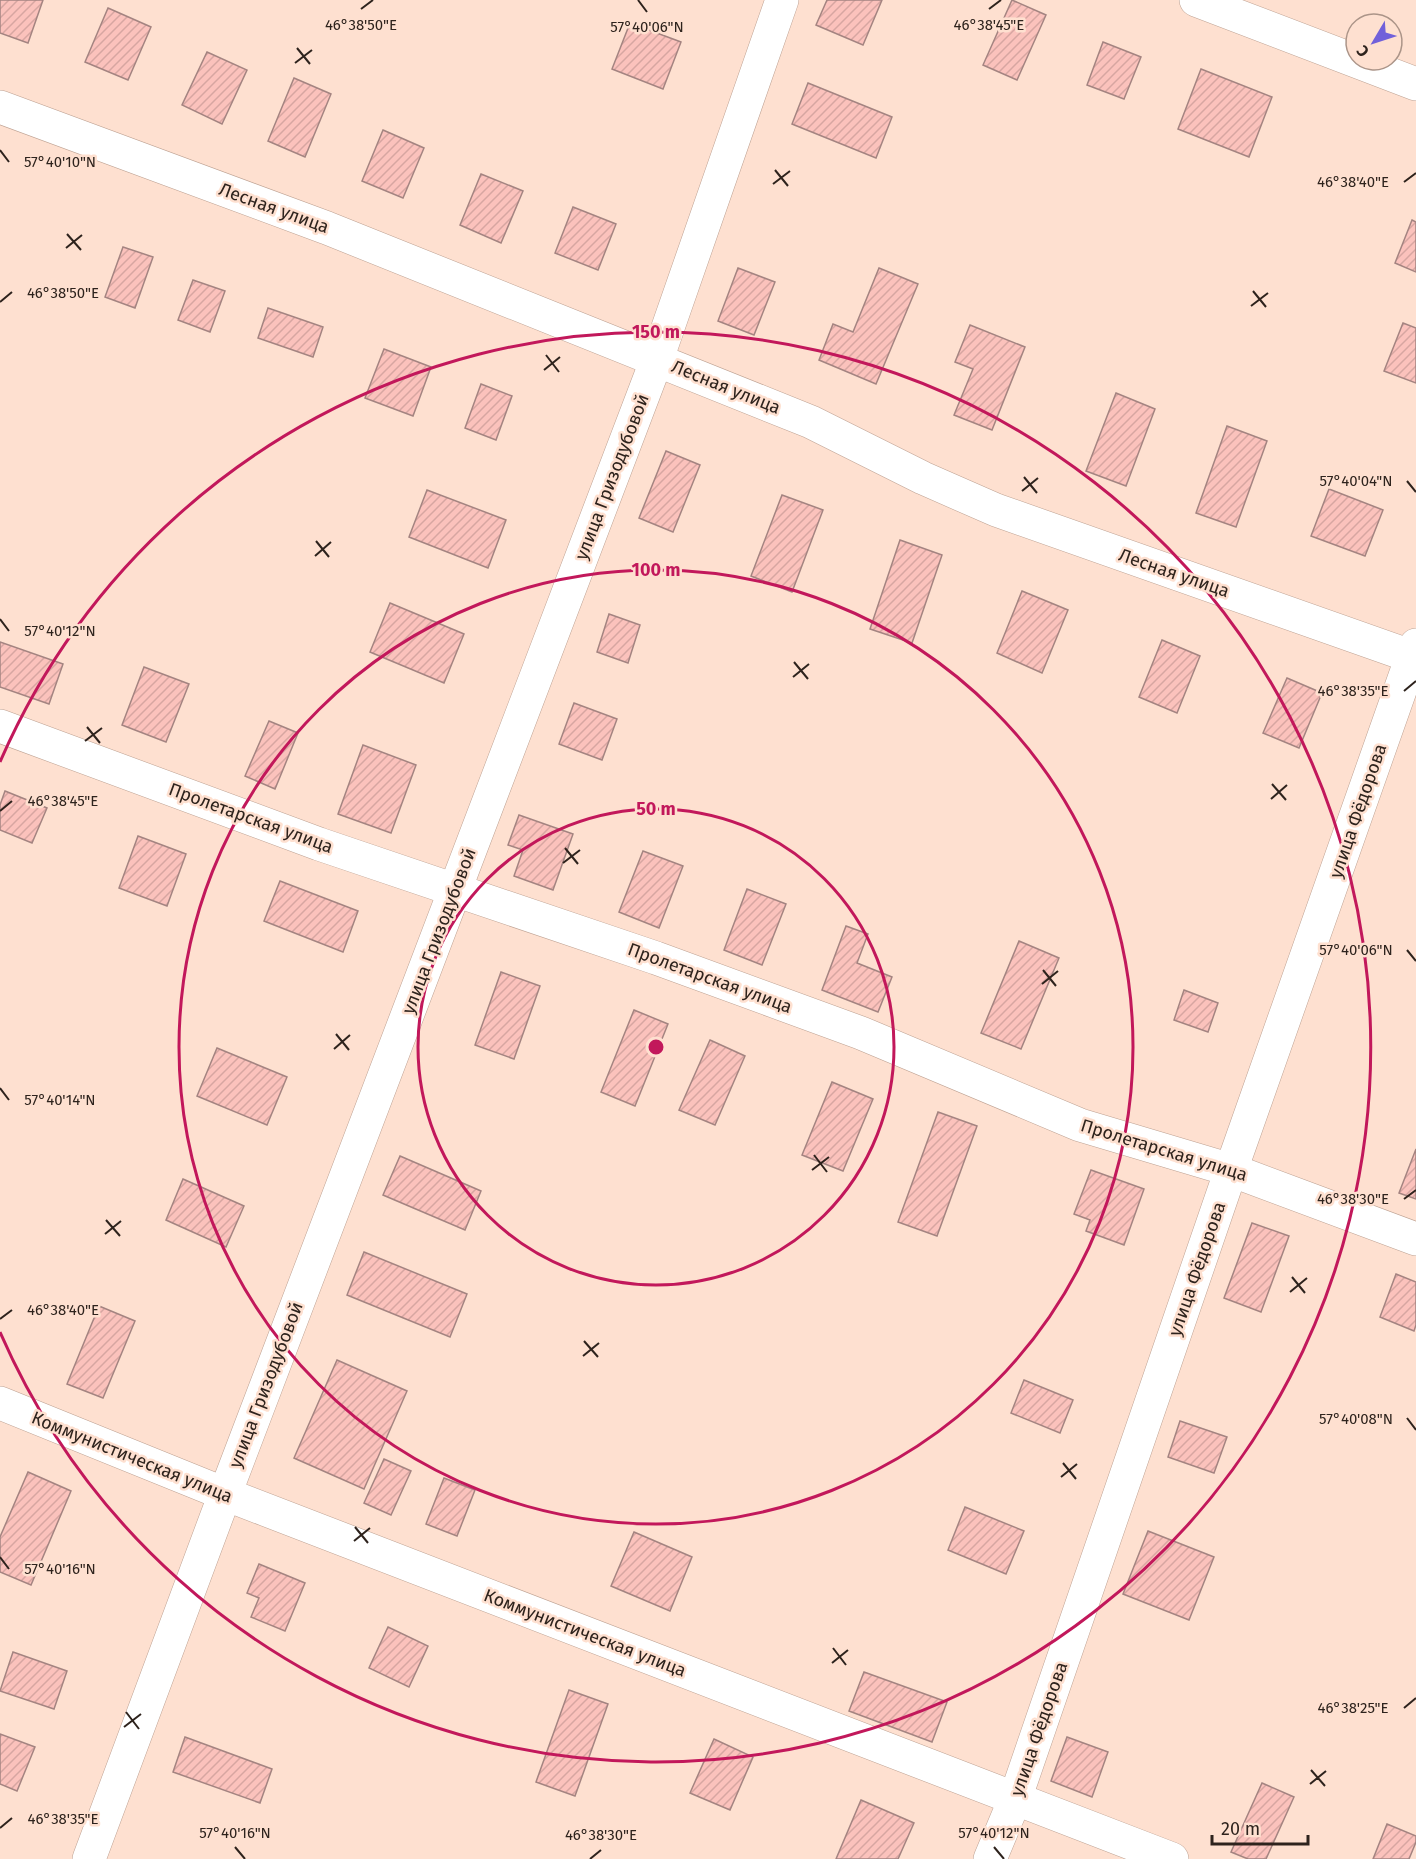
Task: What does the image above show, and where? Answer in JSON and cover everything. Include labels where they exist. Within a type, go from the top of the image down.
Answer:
[{"type":"street","name":"улица Гризодубовой","points":[[89,1859],[225,1494],[657,359],[782,0]]},
{"type":"street","points":[[1196,0],[1416,84]]},
{"type":"street","name":"Лесная улица","points":[[0,107],[327,228],[657,359],[811,422],[923,478],[996,510],[1415,653]]},
{"type":"street","name":"улица Фёдорова","points":[[990,1859],[1015,1799],[1232,1170],[1415,653]]},
{"type":"street","name":"Пролетарская улица","points":[[0,726],[319,844],[656,958],[861,1033],[1080,1125],[1232,1170],[1416,1239]]},
{"type":"street","name":"Коммунистическая улица","points":[[0,1403],[225,1494],[1172,1859]]},
{"type":"building","points":[[0,0],[43,0],[28,43],[0,33]]},
{"type":"building","points":[[827,0],[882,0],[863,45],[816,25]]},
{"type":"building","points":[[1012,0],[1046,15],[1017,80],[983,65]]},
{"type":"building","points":[[108,8],[151,27],[128,80],[85,62]]},
{"type":"building","points":[[630,23],[681,42],[663,89],[612,69]]},
{"type":"building","points":[[1103,42],[1141,57],[1124,99],[1087,85]]},
{"type":"building","points":[[207,52],[247,70],[222,124],[182,105]]},
{"type":"building","points":[[1201,69],[1272,97],[1249,157],[1178,129]]},
{"type":"building","points":[[294,78],[331,94],[305,157],[268,141]]},
{"type":"building","points":[[808,83],[892,117],[876,158],[792,124]]},
{"type":"building","points":[[383,130],[424,148],[403,198],[362,181]]},
{"type":"building","points":[[481,174],[523,191],[501,243],[460,225]]},
{"type":"building","points":[[573,207],[616,224],[598,270],[555,253]]},
{"type":"building","points":[[1412,220],[1416,222],[1416,272],[1395,263]]},
{"type":"building","points":[[123,247],[153,257],[135,308],[105,297]]},
{"type":"building","points":[[738,268],[775,282],[754,335],[718,321]]},
{"type":"building","points":[[879,268],[918,284],[876,384],[819,360],[833,324],[853,332]]},
{"type":"building","points":[[193,280],[225,291],[210,332],[178,320]]},
{"type":"building","points":[[268,308],[323,327],[313,357],[258,338]]},
{"type":"building","points":[[1403,323],[1416,328],[1416,383],[1384,371]]},
{"type":"building","points":[[970,325],[1025,347],[992,430],[954,415],[973,369],[955,362]]},
{"type":"building","points":[[384,349],[431,367],[413,416],[365,398]]},
{"type":"building","points":[[481,384],[512,396],[496,440],[465,428]]},
{"type":"building","points":[[1116,393],[1155,409],[1126,486],[1086,471]]},
{"type":"building","points":[[1227,426],[1267,441],[1236,527],[1196,513]]},
{"type":"building","points":[[666,451],[700,465],[673,532],[639,518]]},
{"type":"building","points":[[1329,489],[1383,510],[1365,556],[1311,536]]},
{"type":"building","points":[[427,490],[506,520],[488,568],[409,537]]},
{"type":"building","points":[[782,495],[823,510],[792,592],[751,576]]},
{"type":"building","points":[[900,540],[942,555],[912,643],[870,629]]},
{"type":"building","points":[[1022,591],[1068,610],[1042,673],[997,653]]},
{"type":"building","points":[[390,603],[464,634],[444,683],[370,652]]},
{"type":"building","points":[[609,614],[640,625],[628,663],[597,652]]},
{"type":"building","points":[[1162,640],[1200,656],[1177,713],[1139,697]]},
{"type":"building","points":[[0,642],[63,664],[49,704],[0,687]]},
{"type":"building","points":[[144,667],[189,684],[166,742],[122,725]]},
{"type":"building","points":[[1287,678],[1322,693],[1299,748],[1263,733]]},
{"type":"building","points":[[574,703],[617,719],[602,760],[559,744]]},
{"type":"building","points":[[269,721],[298,733],[275,789],[245,776]]},
{"type":"building","points":[[363,745],[416,765],[391,833],[338,814]]},
{"type":"building","points":[[5,791],[47,808],[32,843],[0,830],[0,805]]},
{"type":"building","points":[[519,815],[573,834],[553,890],[514,876],[523,850],[508,845]]},
{"type":"building","points":[[138,836],[186,854],[167,906],[119,888]]},
{"type":"building","points":[[643,851],[683,866],[659,928],[619,912]]},
{"type":"building","points":[[280,881],[358,911],[343,952],[264,921]]},
{"type":"building","points":[[747,889],[786,904],[762,965],[724,950]]},
{"type":"building","points":[[846,926],[868,934],[857,963],[892,977],[878,1012],[822,990]]},
{"type":"building","points":[[1019,941],[1059,958],[1021,1049],[981,1033]]},
{"type":"building","points":[[501,972],[540,986],[514,1059],[475,1045]]},
{"type":"building","points":[[1184,990],[1218,1003],[1208,1032],[1174,1020]]},
{"type":"building","points":[[634,1010],[668,1024],[635,1106],[601,1092]]},
{"type":"building","points":[[710,1040],[745,1056],[715,1125],[679,1110]]},
{"type":"building","points":[[217,1048],[287,1077],[267,1125],[197,1096]]},
{"type":"building","points":[[832,1082],[873,1099],[843,1171],[802,1155]]},
{"type":"building","points":[[938,1112],[977,1126],[937,1236],[898,1222]]},
{"type":"building","points":[[1416,1149],[1416,1199],[1399,1193]]},
{"type":"building","points":[[400,1156],[481,1191],[465,1230],[383,1195]]},
{"type":"building","points":[[1091,1170],[1144,1189],[1124,1245],[1086,1231],[1090,1220],[1074,1214]]},
{"type":"building","points":[[183,1179],[244,1206],[226,1247],[166,1220]]},
{"type":"building","points":[[1252,1223],[1289,1236],[1261,1312],[1224,1298]]},
{"type":"building","points":[[364,1252],[467,1294],[450,1337],[347,1295]]},
{"type":"building","points":[[1396,1274],[1416,1282],[1414,1331],[1380,1317]]},
{"type":"building","points":[[99,1306],[135,1321],[103,1398],[67,1384]]},
{"type":"building","points":[[337,1360],[407,1391],[364,1489],[294,1458]]},
{"type":"building","points":[[1024,1380],[1073,1400],[1060,1433],[1011,1413]]},
{"type":"building","points":[[1180,1421],[1227,1437],[1214,1473],[1168,1457]]},
{"type":"building","points":[[384,1459],[411,1471],[391,1515],[364,1503]]},
{"type":"building","points":[[28,1472],[71,1491],[31,1585],[0,1572],[0,1537]]},
{"type":"building","points":[[444,1478],[475,1490],[457,1536],[426,1524]]},
{"type":"building","points":[[965,1507],[1024,1531],[1006,1574],[948,1550]]},
{"type":"building","points":[[1148,1531],[1214,1557],[1189,1620],[1123,1594]]},
{"type":"building","points":[[634,1532],[692,1557],[670,1611],[611,1586]]},
{"type":"building","points":[[259,1564],[305,1583],[285,1631],[251,1617],[259,1598],[247,1593]]},
{"type":"building","points":[[388,1627],[428,1646],[409,1687],[369,1668]]},
{"type":"building","points":[[13,1652],[67,1671],[54,1709],[0,1691]]},
{"type":"building","points":[[864,1672],[947,1702],[932,1742],[849,1711]]},
{"type":"building","points":[[569,1690],[608,1704],[575,1796],[536,1782]]},
{"type":"building","points":[[0,1734],[35,1747],[17,1791],[0,1784]]},
{"type":"building","points":[[185,1737],[272,1769],[260,1803],[173,1772]]},
{"type":"building","points":[[1067,1737],[1108,1752],[1092,1797],[1051,1781]]},
{"type":"building","points":[[714,1739],[753,1757],[730,1810],[690,1793]]},
{"type":"building","points":[[1262,1783],[1294,1797],[1266,1859],[1248,1859],[1231,1852]]},
{"type":"building","points":[[861,1800],[914,1823],[898,1859],[836,1859]]},
{"type":"building","points":[[1387,1824],[1416,1836],[1409,1859],[1373,1859]]}]
